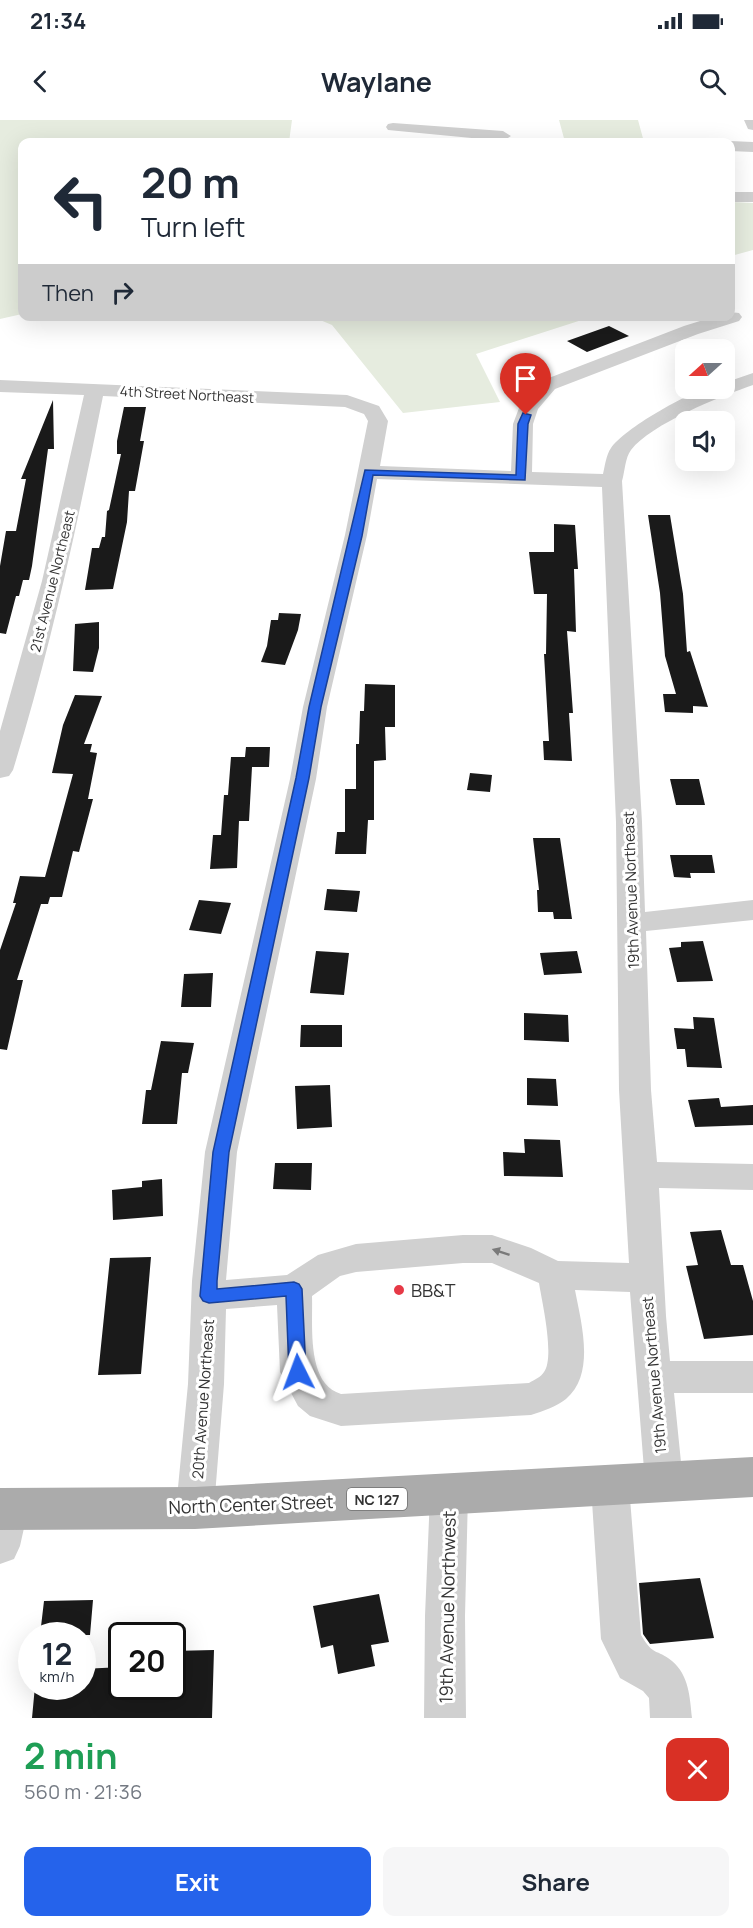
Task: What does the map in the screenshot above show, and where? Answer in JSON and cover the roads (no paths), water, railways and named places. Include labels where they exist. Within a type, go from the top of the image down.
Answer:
[{"type":"main road","name":"North Center Street","points":[[3,1522],[195,1508],[753,1477]]},
{"type":"street","points":[[751,120],[753,126]]},
{"type":"street","points":[[393,130],[503,136]]},
{"type":"street","points":[[735,146],[753,147]]},
{"type":"street","points":[[735,161],[753,160]]},
{"type":"street","points":[[735,197],[753,197]]},
{"type":"street","points":[[521,478],[523,424],[530,408],[548,385],[680,334],[721,321]]},
{"type":"street","name":"19th Avenue Northeast","points":[[664,1482],[653,1377],[635,1090],[629,822],[612,481],[620,451],[632,437],[697,401],[753,379]]},
{"type":"street","name":"4th Street Northeast","points":[[0,386],[347,401],[372,410]]},
{"type":"street","name":"21st Avenue Northeast","points":[[0,770],[22,706],[55,578],[95,390]]},
{"type":"street","name":"20th Avenue Northeast","points":[[195,1508],[206,1384],[209,1296],[221,1152],[303,778],[315,707],[356,536],[378,421],[372,410]]},
{"type":"street","points":[[369,472],[612,481]]},
{"type":"street","points":[[631,923],[753,910]]},
{"type":"street","points":[[642,1175],[753,1177]]},
{"type":"street","points":[[209,1296],[294,1289],[330,1265],[356,1258],[463,1249],[492,1249],[519,1258],[555,1275],[647,1278]]},
{"type":"street","points":[[294,1289],[298,1372],[311,1395],[323,1406],[341,1410],[531,1399],[551,1390],[561,1378],[566,1360],[555,1275]]},
{"type":"street","points":[[653,1377],[753,1377]]},
{"type":"street","points":[[610,1486],[621,1639],[634,1664],[658,1676],[669,1691],[671,1718]]},
{"type":"street","name":"19th Avenue Northwest","points":[[445,1718],[445,1616],[450,1495]]},
{"type":"place","name":"BB&T","points":[[399,1290]]}]
